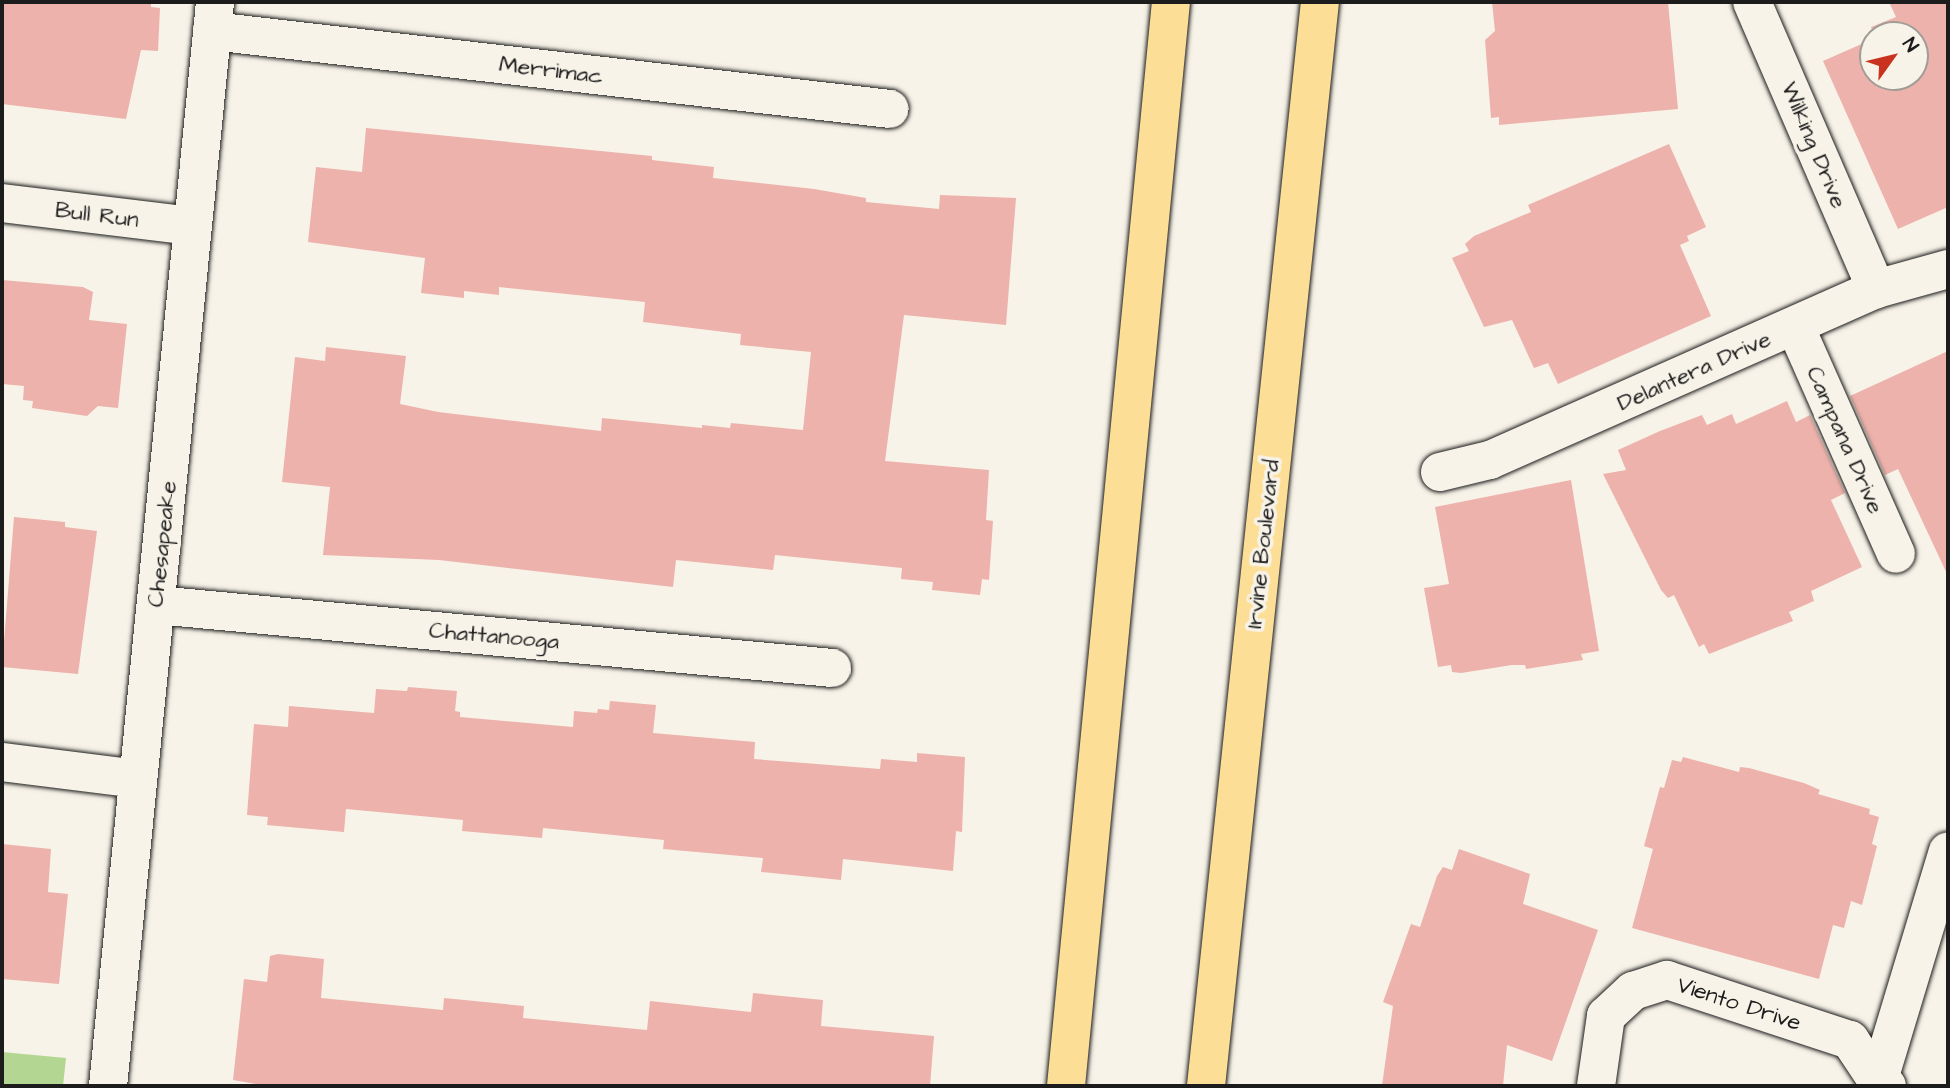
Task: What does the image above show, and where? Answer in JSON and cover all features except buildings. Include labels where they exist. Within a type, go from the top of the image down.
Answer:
[{"type":"main road","points":[[1066,1086],[1171,2]]},
{"type":"main road","name":"Irvine Boulevard","points":[[1206,1086],[1320,2]]},
{"type":"street","name":"Wilking Drive","points":[[1752,2],[1876,289]]},
{"type":"street","name":"Merrimac","points":[[214,17],[890,109]]},
{"type":"street","name":"Chesapeake","points":[[108,1086],[214,17]]},
{"type":"street","name":"Bull Run","points":[[2,204],[193,226]]},
{"type":"street","name":"Delantera Drive","points":[[1440,472],[1490,460],[1876,289],[1948,268]]},
{"type":"street","name":"Campana Drive","points":[[1795,326],[1896,554]]},
{"type":"street","name":"Chattanooga","points":[[156,605],[832,668]]},
{"type":"street","points":[[2,762],[138,779]]},
{"type":"street","points":[[1881,1086],[1948,851]]},
{"type":"street","name":"Viento Drive","points":[[1596,1086],[1606,1016],[1633,991],[1667,980],[1850,1040],[1881,1086]]},
{"type":"green space","points":[[2,1052],[66,1058],[63,1086],[2,1086]]}]
